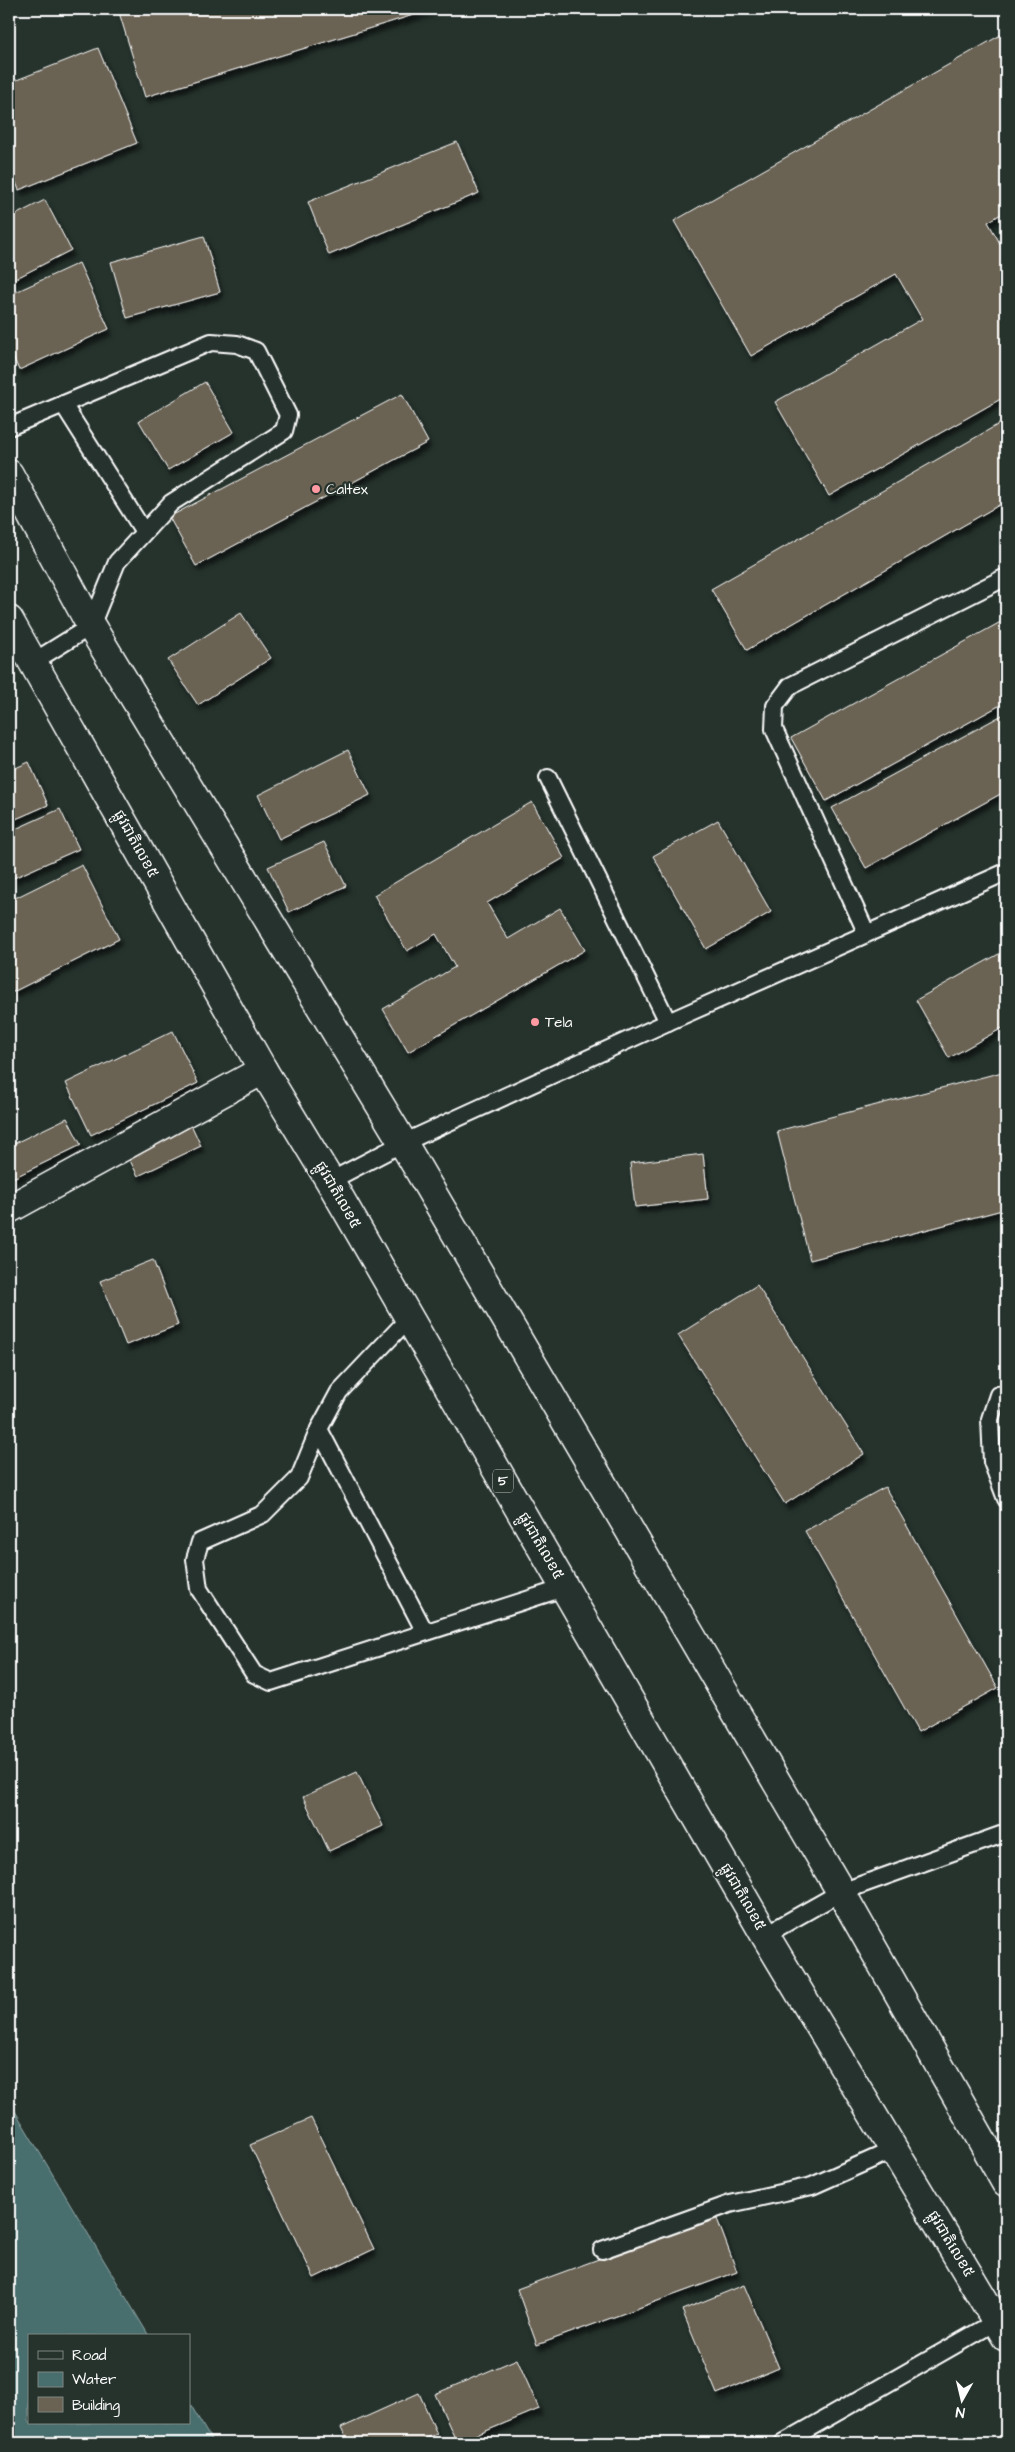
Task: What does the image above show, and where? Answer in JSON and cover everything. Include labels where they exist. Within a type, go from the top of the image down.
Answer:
[{"type":"main road","points":[[9,474],[91,626],[403,1143],[841,1892],[1006,2183]]},
{"type":"main road","name":"ផ្លូវជាតិលេខ៥","points":[[9,620],[263,1070],[330,1181],[765,1934],[1002,2329]]},
{"type":"main road","points":[[9,1209],[263,1070]]},
{"type":"lane","points":[[9,427],[211,342],[237,344],[256,350],[288,415],[284,431],[171,502],[117,562],[91,626],[34,662]]},
{"type":"lane","points":[[63,404],[144,532]]},
{"type":"lane","points":[[866,932],[774,729],[775,706],[790,686],[1006,577]]},
{"type":"lane","points":[[548,778],[668,1022]]},
{"type":"lane","points":[[330,1181],[403,1143],[866,932],[1006,872]]},
{"type":"lane","points":[[409,1318],[339,1392],[319,1429],[299,1478],[263,1514],[200,1542],[195,1559],[199,1589],[254,1674],[271,1682],[564,1588]]},
{"type":"lane","points":[[1006,1393],[998,1396],[990,1419],[992,1462],[1006,1499]]},
{"type":"lane","points":[[319,1429],[425,1632]]},
{"type":"lane","points":[[765,1934],[841,1892],[1006,1833]]},
{"type":"lane","points":[[602,2250],[730,2204],[812,2186],[893,2150]]},
{"type":"lane","points":[[783,2443],[1002,2329]]},
{"type":"water","points":[[9,2101],[148,2334],[28,2334],[28,2424],[190,2424],[190,2404],[213,2443],[9,2443]]},
{"type":"building","points":[[118,9],[433,9],[145,97]]},
{"type":"building","points":[[1006,32],[1006,211],[988,222],[1006,254],[1006,396],[829,496],[775,402],[922,319],[896,274],[751,356],[674,221]]},
{"type":"building","points":[[98,48],[137,143],[19,190],[9,165],[9,83]]},
{"type":"building","points":[[457,142],[479,193],[329,255],[308,202]]},
{"type":"building","points":[[45,200],[71,250],[9,282],[9,218]]},
{"type":"building","points":[[204,236],[220,292],[127,318],[111,262]]},
{"type":"building","points":[[79,263],[109,329],[19,370],[9,348],[9,295]]},
{"type":"building","points":[[205,382],[234,432],[168,470],[139,421]]},
{"type":"building","points":[[402,394],[428,442],[196,566],[169,517]]},
{"type":"building","points":[[1006,420],[1006,501],[747,650],[711,589]]},
{"type":"building","points":[[241,613],[271,658],[198,705],[168,660]]},
{"type":"building","points":[[1006,619],[1006,702],[826,801],[791,738]]},
{"type":"building","points":[[1006,713],[1006,791],[866,868],[832,808]]},
{"type":"building","points":[[348,750],[370,795],[279,839],[258,795]]},
{"type":"building","points":[[29,762],[48,805],[9,822],[9,771]]},
{"type":"building","points":[[532,802],[564,858],[487,903],[508,939],[560,908],[585,950],[408,1052],[383,1009],[455,967],[436,934],[407,951],[374,895]]},
{"type":"building","points":[[60,809],[79,849],[9,880],[9,832]]},
{"type":"building","points":[[718,820],[771,912],[706,949],[653,856]]},
{"type":"building","points":[[324,842],[346,886],[289,912],[268,867]]},
{"type":"building","points":[[82,865],[119,939],[9,994],[9,901]]},
{"type":"building","points":[[1006,950],[1006,1026],[949,1058],[916,1000]]},
{"type":"building","points":[[173,1031],[198,1083],[91,1135],[66,1083]]},
{"type":"building","points":[[1006,1071],[1006,1209],[810,1260],[777,1131]]},
{"type":"building","points":[[67,1118],[81,1145],[9,1180],[9,1146]]},
{"type":"building","points":[[189,1120],[201,1146],[138,1176],[125,1151]]},
{"type":"building","points":[[703,1154],[708,1199],[635,1207],[630,1163]]},
{"type":"building","points":[[153,1260],[178,1325],[126,1345],[100,1281]]},
{"type":"building","points":[[757,1285],[864,1454],[785,1504],[678,1335]]},
{"type":"building","points":[[885,1487],[998,1688],[918,1732],[805,1531]]},
{"type":"building","points":[[357,1772],[383,1826],[329,1851],[303,1797]]},
{"type":"building","points":[[311,2118],[374,2249],[314,2278],[250,2145]]},
{"type":"building","points":[[716,2216],[737,2272],[537,2345],[517,2289]]},
{"type":"building","points":[[744,2285],[779,2368],[717,2394],[682,2310]]},
{"type":"building","points":[[517,2359],[539,2409],[457,2443],[435,2394]]},
{"type":"building","points":[[419,2393],[437,2434],[416,2443],[348,2443],[341,2428]]},
{"type":"place","name":"Caltex","points":[[316,489]]},
{"type":"place","name":"Tela","points":[[535,1022]]}]
